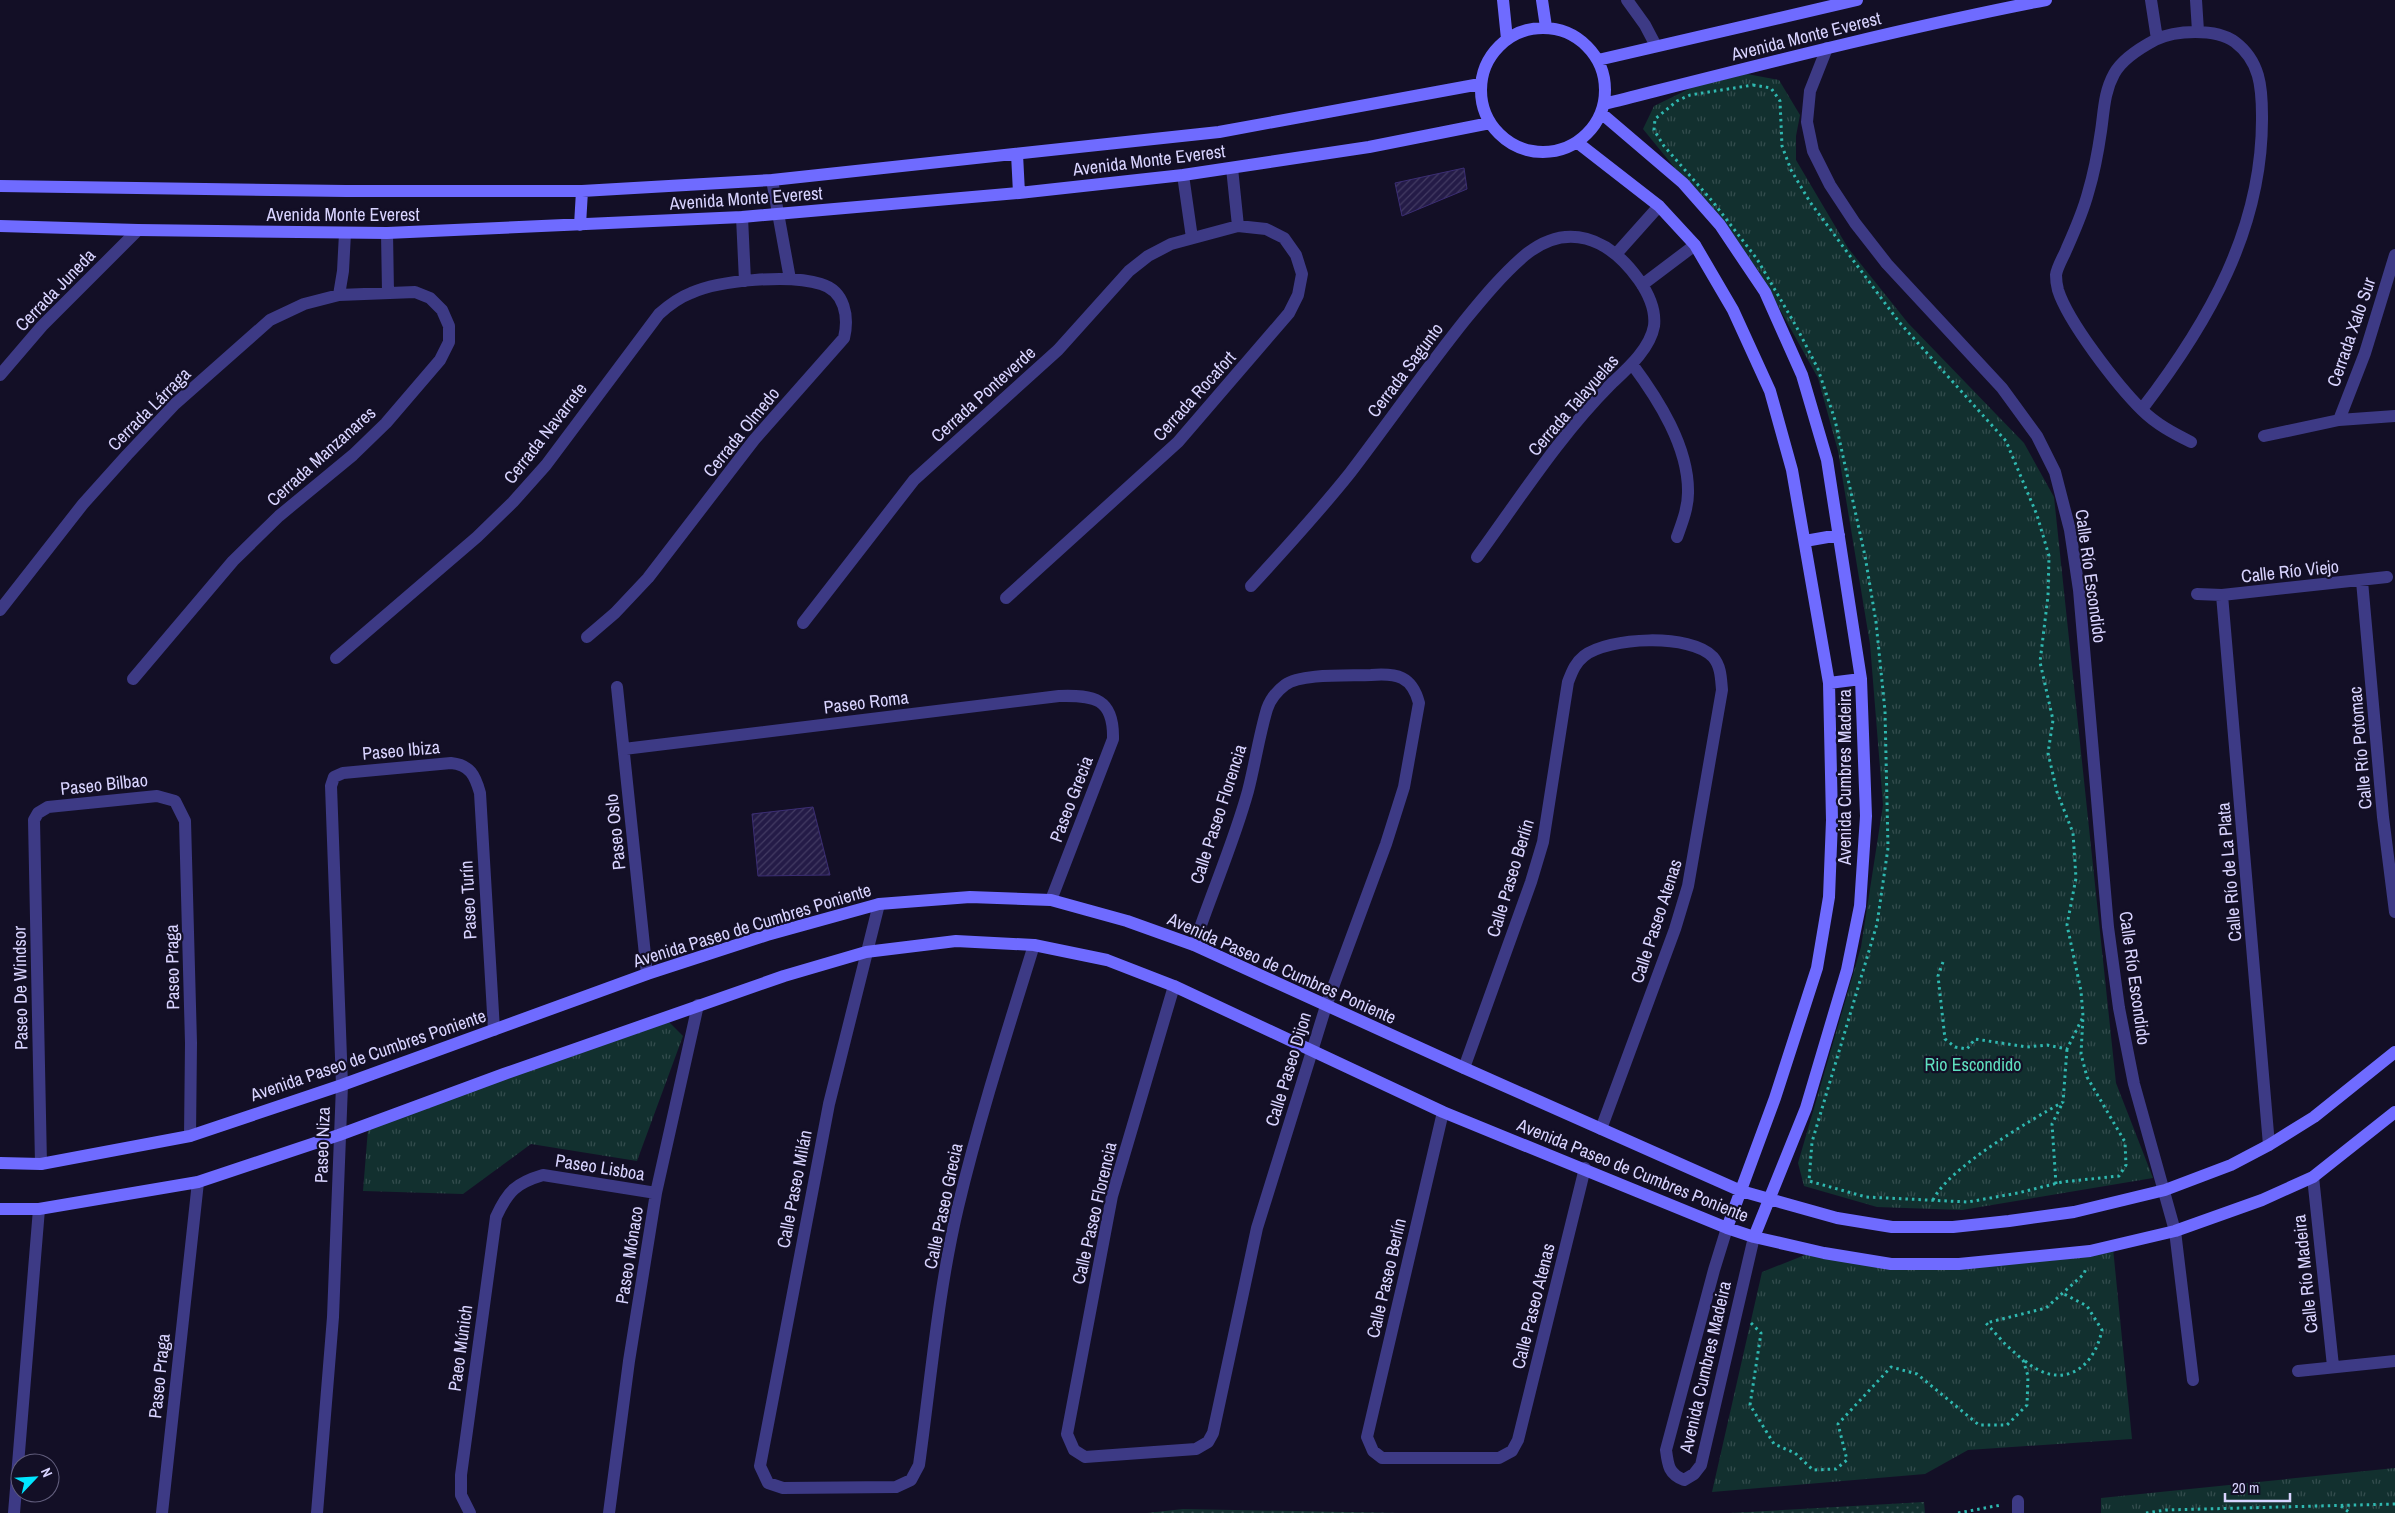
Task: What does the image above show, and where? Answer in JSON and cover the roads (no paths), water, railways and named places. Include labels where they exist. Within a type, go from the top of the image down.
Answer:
[{"type":"street","points":[[1503,0],[1507,38]]},
{"type":"street","points":[[1542,0],[1546,27]]},
{"type":"street","points":[[1627,0],[1645,25],[1656,46]]},
{"type":"street","name":"Avenida Monte Everest","points":[[1598,60],[1857,0]]},
{"type":"street","name":"Avenida Monte Everest","points":[[1603,108],[1828,48],[1960,17],[2046,0]]},
{"type":"street","points":[[2151,0],[2157,39]]},
{"type":"street","points":[[2196,0],[2198,31]]},
{"type":"street","points":[[1546,27],[1566,32],[1585,43],[1598,60],[1605,81],[1603,108],[1578,143],[1554,152],[1529,152],[1506,141],[1490,123],[1482,104],[1480,84],[1489,58],[1507,38],[1526,30],[1546,27]]},
{"type":"street","points":[[2142,409],[2200,326],[2228,274],[2247,222],[2262,147],[2262,98],[2258,70],[2247,52],[2232,40],[2198,31],[2157,39],[2128,57],[2114,72],[2106,92],[2089,193],[2056,274],[2058,290],[2080,333],[2142,409],[2166,429],[2191,442]]},
{"type":"street","name":"Calle Río Escondido","points":[[1828,48],[1810,91],[1807,122],[1813,151],[1830,185],[1855,223],[1887,264],[2002,388],[2037,436],[2055,472],[2070,530],[2079,590],[2108,927],[2119,1008],[2134,1084],[2165,1190],[2175,1232],[2193,1380]]},
{"type":"street","name":"Avenida Monte Everest","points":[[0,186],[346,191],[582,191],[772,180],[1219,132],[1480,84]]},
{"type":"street","name":"Avenida Cumbres Madeira","points":[[1578,143],[1659,206],[1695,245],[1734,310],[1770,391],[1792,470],[1830,683],[1831,840],[1829,897],[1817,968],[1775,1098],[1727,1228],[1711,1279],[1666,1450],[1668,1466],[1673,1476],[1684,1480],[1694,1474],[1701,1465],[1754,1237],[1806,1108],[1847,970],[1860,906],[1866,816],[1861,679],[1827,460],[1802,375],[1765,292],[1720,225],[1683,183],[1603,108]]},
{"type":"street","name":"Avenida Monte Everest","points":[[0,226],[386,233],[742,217],[1019,193],[1183,175],[1369,147],[1490,123]]},
{"type":"street","points":[[1017,154],[1019,193]]},
{"type":"street","points":[[1232,168],[1238,226]]},
{"type":"street","points":[[1183,175],[1192,238]]},
{"type":"street","points":[[772,180],[790,280]]},
{"type":"street","points":[[580,225],[582,191]]},
{"type":"street","points":[[1617,253],[1659,206]]},
{"type":"street","points":[[742,217],[745,281]]},
{"type":"street","name":"Cerrada Rocafort","points":[[1006,598],[1178,442],[1289,313],[1298,295],[1302,274],[1296,255],[1284,238],[1266,229],[1238,226],[1217,231]]},
{"type":"street","name":"Cerrada Juneda","points":[[0,375],[42,326],[138,230]]},
{"type":"street","name":"Cerrada Ponteverde","points":[[803,623],[914,480],[1058,350],[1129,271],[1148,256],[1171,244],[1217,231]]},
{"type":"street","points":[[339,295],[343,271],[345,233]]},
{"type":"street","points":[[386,233],[388,292]]},
{"type":"street","name":"Cerrada Sagunto","points":[[1251,586],[1350,473],[1420,376],[1484,298],[1524,255],[1546,242],[1571,236],[1592,240],[1617,253],[1631,268]]},
{"type":"street","points":[[1642,285],[1695,245]]},
{"type":"street","name":"Cerrada Xalo Sur","points":[[2339,420],[2365,353],[2395,255]]},
{"type":"street","name":"Cerrada Talayuelas","points":[[1477,556],[1576,423],[1632,364],[1648,341],[1654,327],[1653,307],[1631,268]]},
{"type":"street","name":"Cerrada Olmedo","points":[[587,637],[648,578],[754,440],[844,338],[847,324],[846,310],[836,294],[822,284],[790,280],[768,280]]},
{"type":"street","name":"Cerrada Navarrete","points":[[336,658],[477,537],[513,502],[546,465],[659,314],[674,301],[707,287],[745,281],[768,280]]},
{"type":"street","name":"Cerrada Manzanares","points":[[133,679],[233,561],[279,516],[353,455],[386,423],[440,360],[449,342],[449,326],[442,310],[430,298],[415,292],[364,293]]},
{"type":"street","name":"Cerrada Lárraga","points":[[0,610],[83,504],[175,404],[270,320],[304,304],[339,295],[364,293]]},
{"type":"street","points":[[1632,364],[1654,394],[1670,422],[1684,465],[1688,492],[1686,511],[1677,537]]},
{"type":"street","points":[[2264,436],[2339,420],[2395,416]]},
{"type":"street","points":[[1805,542],[1839,535]]},
{"type":"street","name":"Calle Río Viejo","points":[[2197,594],[2222,595],[2387,577]]},
{"type":"street","name":"Calle Río Potomac","points":[[2362,581],[2383,817],[2395,912]]},
{"type":"street","name":"Calle Río de La Plata","points":[[2222,595],[2270,1146]]},
{"type":"street","name":"Calle Paseo Berlín","points":[[1464,1068],[1531,882],[1543,842],[1568,682],[1576,664],[1598,648],[1623,642],[1648,640],[1693,646],[1705,650],[1714,658]]},
{"type":"street","name":"Calle Paseo Atenas","points":[[1601,1128],[1675,929],[1688,886],[1722,690],[1721,673],[1714,658]]},
{"type":"street","name":"Calle Paseo Florencia","points":[[1194,944],[1248,792],[1267,708],[1275,694],[1287,684],[1302,679],[1384,674],[1399,676],[1410,682]]},
{"type":"street","points":[[1830,683],[1861,679]]},
{"type":"street","name":"Calle Paseo Dijon","points":[[1208,1442],[1213,1433],[1257,1228],[1326,1006],[1386,844],[1404,787],[1419,703],[1416,691],[1410,682]]},
{"type":"street","name":"Paseo Oslo","points":[[616,687],[647,974]]},
{"type":"street","name":"Paseo Roma","points":[[624,749],[1059,696],[1081,696],[1098,700],[1107,709]]},
{"type":"street","name":"Paseo Grecia","points":[[1051,900],[1113,739],[1114,725],[1107,709]]},
{"type":"street","name":"Paseo Ibiza","points":[[334,778],[343,773],[451,764],[462,764],[470,770]]},
{"type":"street","name":"Paseo Turín","points":[[470,770],[480,793],[494,1030]]},
{"type":"street","name":"Paseo Niza","points":[[317,1513],[332,1317],[342,1085],[331,786],[334,778]]},
{"type":"street","name":"Paseo Bilbao","points":[[38,813],[48,807],[157,796],[175,801]]},
{"type":"street","name":"Paseo Praga","points":[[175,801],[185,821],[191,1043],[190,1136]]},
{"type":"street","name":"Paseo De Windsor","points":[[38,813],[34,820],[41,1164]]},
{"type":"street","name":"Avenida Paseo de Cumbres Poniente","points":[[0,1163],[41,1164],[190,1136],[342,1085],[647,974],[767,935],[879,904],[970,898],[1051,900],[1127,921],[1194,944],[1326,1006],[1742,1191],[1770,1197],[1837,1218],[1892,1227],[1953,1226],[2074,1212],[2165,1190],[2232,1165],[2270,1146],[2314,1117],[2395,1052]]},
{"type":"street","name":"Calle Paseo Milán","points":[[768,1483],[760,1466],[761,1457],[828,1104],[879,904]]},
{"type":"street","name":"Avenida Paseo de Cumbres Poniente","points":[[0,1209],[39,1209],[198,1182],[340,1135],[784,976],[866,952],[956,941],[1034,945],[1107,960],[1174,986],[1443,1112],[1585,1168],[1727,1228],[1754,1237],[1824,1253],[1891,1264],[1959,1264],[2090,1251],[2175,1232],[2262,1200],[2313,1177],[2395,1112]]},
{"type":"street","name":"Calle Paseo Grecia","points":[[768,1483],[782,1488],[896,1487],[912,1480],[919,1465],[943,1292],[958,1208],[984,1109],[1034,945]]},
{"type":"street","name":"Calle Paseo Florencia","points":[[1174,986],[1112,1196],[1067,1434],[1074,1450],[1085,1457],[1196,1449],[1208,1442]]},
{"type":"street","name":"Paseo Mónaco","points":[[609,1513],[629,1361],[656,1193],[698,1006]]},
{"type":"street","name":"Calle Paseo Berlín","points":[[1443,1112],[1367,1437],[1373,1451],[1382,1458],[1499,1458],[1512,1451]]},
{"type":"street","name":"Calle Paseo Atenas","points":[[1512,1451],[1518,1440],[1585,1168]]},
{"type":"street","name":"Paseo Lisboa","points":[[512,1189],[527,1180],[543,1175],[656,1193]]},
{"type":"street","name":"Calle Río Madeira","points":[[2313,1177],[2333,1366]]},
{"type":"street","name":"Paseo Praga","points":[[162,1513],[198,1182]]},
{"type":"street","name":"Paeo Múnich","points":[[470,1513],[461,1495],[461,1475],[496,1217],[512,1189]]},
{"type":"street","points":[[14,1513],[39,1209]]},
{"type":"street","points":[[2298,1371],[2395,1361]]},
{"type":"park label","name":"Rio Escondido","points":[[1973,1064]]}]
